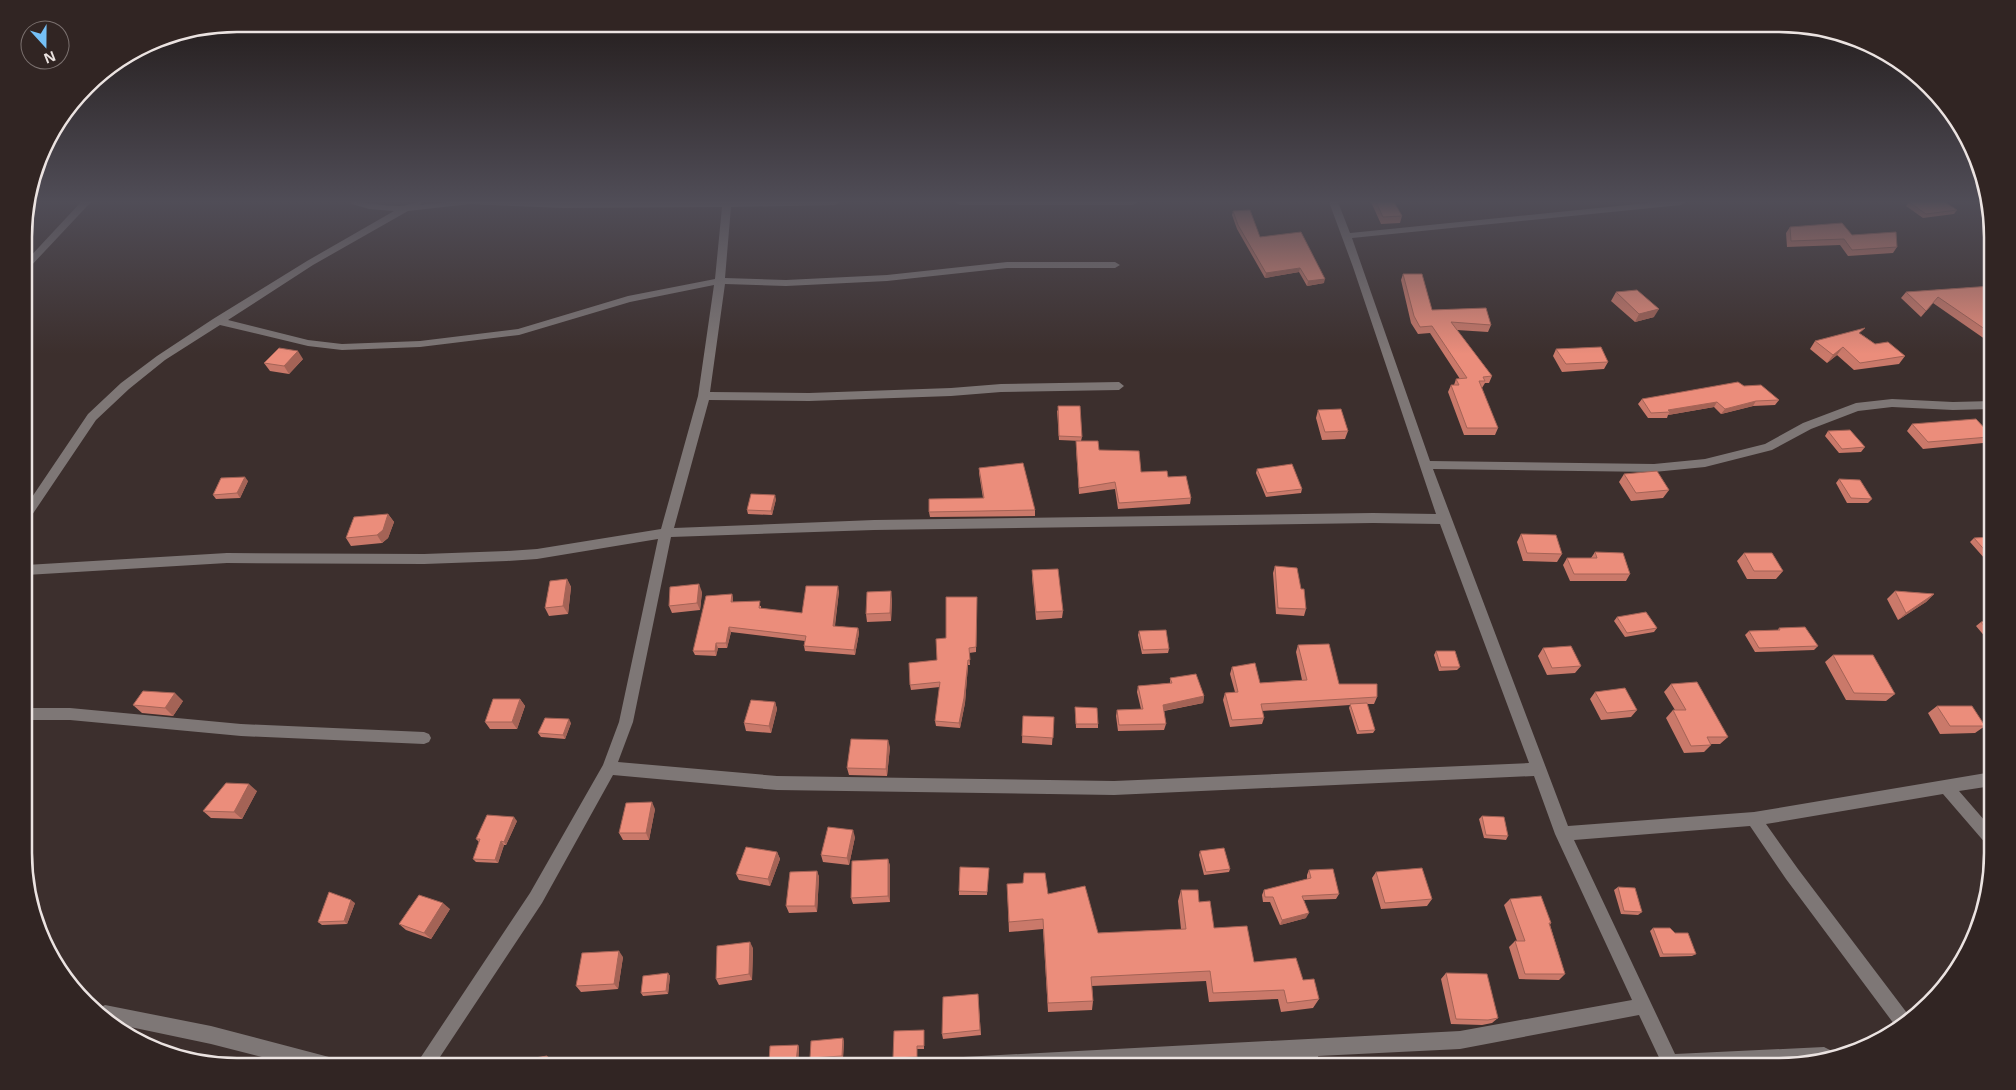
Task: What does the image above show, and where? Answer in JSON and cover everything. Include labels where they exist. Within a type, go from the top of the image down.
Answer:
[{"type":"street","points":[[32,506],[92,417],[125,386],[161,358],[217,321],[328,253]]},
{"type":"street","points":[[429,1058],[536,898],[609,768],[626,722],[666,533],[704,396],[723,253]]},
{"type":"street","points":[[1352,253],[1444,519],[1563,834],[1668,1058]]},
{"type":"street","points":[[217,321],[308,343],[342,347],[420,344],[519,332],[628,298],[720,281],[795,283],[888,278],[1007,265],[1115,265]]},
{"type":"street","points":[[704,396],[809,397],[1001,388],[1119,386]]},
{"type":"street","points":[[1426,465],[1654,468],[1705,463],[1768,446],[1807,426],[1856,407],[1892,403],[1984,406]]},
{"type":"street","points":[[32,570],[228,558],[424,559],[508,556],[666,533],[903,525],[1373,518],[1444,519]]},
{"type":"street","points":[[32,714],[70,714],[241,730],[424,738]]},
{"type":"street","points":[[609,768],[777,783],[1114,788],[1539,770]]},
{"type":"street","points":[[1563,834],[1754,819],[1984,780]]},
{"type":"street","points":[[1945,786],[1984,831]]},
{"type":"street","points":[[1754,819],[1792,874],[1900,1017]]},
{"type":"street","points":[[1108,1058],[1460,1040],[1644,1006]]},
{"type":"street","points":[[112,1015],[211,1035],[299,1058]]},
{"type":"street","points":[[1308,1047],[1310,1058]]},
{"type":"building","points":[[1254,253],[1312,253],[1325,279],[1308,281],[1300,268],[1266,273]]},
{"type":"building","points":[[1403,274],[1422,274],[1432,310],[1486,308],[1491,325],[1451,322],[1492,376],[1483,377],[1485,381],[1479,381],[1498,428],[1467,428],[1451,385],[1459,385],[1456,379],[1467,378],[1432,326],[1420,327],[1414,316]]},
{"type":"building","points":[[1984,287],[1984,329],[1938,297],[1926,311],[1906,292]]},
{"type":"building","points":[[1637,290],[1659,309],[1639,314],[1616,292]]},
{"type":"building","points":[[1865,328],[1859,333],[1875,344],[1888,342],[1905,356],[1860,363],[1843,347],[1833,355],[1815,341]]},
{"type":"building","points":[[1601,347],[1608,362],[1566,364],[1556,349]]},
{"type":"building","points":[[279,348],[298,351],[284,366],[264,363]]},
{"type":"building","points":[[1738,382],[1744,386],[1761,385],[1779,400],[1756,401],[1725,409],[1717,402],[1668,410],[1670,412],[1651,413],[1642,399]]},
{"type":"building","points":[[1058,406],[1080,406],[1082,437],[1059,436]]},
{"type":"building","points":[[1341,409],[1348,431],[1325,432],[1318,410]]},
{"type":"building","points":[[1976,419],[1984,428],[1984,437],[1928,442],[1912,424]]},
{"type":"building","points":[[1850,430],[1865,447],[1842,449],[1828,431]]},
{"type":"building","points":[[1076,441],[1098,441],[1099,450],[1139,451],[1141,472],[1167,471],[1168,477],[1186,476],[1191,498],[1119,503],[1115,482],[1079,488]]},
{"type":"building","points":[[1023,463],[1035,510],[929,512],[929,499],[984,498],[979,468]]},
{"type":"building","points":[[1292,464],[1302,489],[1267,493],[1257,469]]},
{"type":"building","points":[[1657,471],[1669,490],[1636,493],[1624,474]]},
{"type":"building","points":[[245,477],[237,493],[213,495],[221,478]]},
{"type":"building","points":[[1839,479],[1860,480],[1872,499],[1851,498]]},
{"type":"building","points":[[751,494],[775,495],[771,511],[747,510]]},
{"type":"building","points":[[388,514],[383,530],[377,535],[346,538],[354,517]]},
{"type":"building","points":[[1521,534],[1556,535],[1562,554],[1527,553]]},
{"type":"building","points":[[1984,537],[1984,549],[1974,538]]},
{"type":"building","points":[[1595,552],[1623,553],[1630,574],[1574,574],[1567,558],[1597,558]]},
{"type":"building","points":[[1744,553],[1772,553],[1783,571],[1754,571]]},
{"type":"building","points":[[1275,566],[1297,568],[1301,589],[1304,589],[1306,609],[1278,608]]},
{"type":"building","points":[[1058,569],[1063,611],[1036,612],[1032,570]]},
{"type":"building","points":[[567,579],[563,606],[545,608],[550,581]]},
{"type":"building","points":[[699,584],[697,603],[669,606],[670,587]]},
{"type":"building","points":[[806,586],[838,586],[833,626],[858,628],[854,650],[804,646],[806,636],[729,627],[726,643],[716,643],[715,651],[693,651],[706,596],[732,594],[731,602],[760,601],[759,608],[802,613]]},
{"type":"building","points":[[891,591],[890,613],[866,614],[867,592]]},
{"type":"building","points":[[1895,591],[1934,594],[1906,613]]},
{"type":"building","points":[[946,597],[977,597],[976,647],[969,648],[970,660],[968,660],[959,723],[935,721],[940,682],[910,685],[909,663],[937,660],[936,639],[946,638]]},
{"type":"building","points":[[1646,612],[1657,628],[1627,633],[1617,617]]},
{"type":"building","points":[[1805,627],[1818,646],[1759,648],[1749,631],[1780,630],[1779,628]]},
{"type":"building","points":[[1166,630],[1169,649],[1143,650],[1139,631]]},
{"type":"building","points":[[1329,644],[1339,684],[1377,684],[1377,697],[1261,704],[1264,718],[1232,720],[1225,693],[1238,692],[1232,667],[1255,663],[1260,683],[1307,680],[1298,645]]},
{"type":"building","points":[[1571,646],[1581,666],[1552,668],[1543,648]]},
{"type":"building","points":[[1436,651],[1455,651],[1460,667],[1441,667]]},
{"type":"building","points":[[1833,655],[1873,655],[1895,694],[1854,693]]},
{"type":"building","points":[[1196,674],[1204,696],[1163,705],[1166,724],[1119,725],[1117,710],[1143,709],[1138,686],[1172,683],[1170,678]]},
{"type":"building","points":[[1697,682],[1728,737],[1707,737],[1711,745],[1691,746],[1673,710],[1686,710],[1671,684]]},
{"type":"building","points":[[1625,688],[1637,710],[1607,713],[1595,692]]},
{"type":"building","points":[[143,691],[175,693],[165,708],[133,705]]},
{"type":"building","points":[[493,699],[520,699],[512,722],[485,722]]},
{"type":"building","points":[[751,700],[775,702],[769,726],[744,723]]},
{"type":"building","points":[[1367,703],[1375,730],[1359,731],[1350,704]]},
{"type":"building","points":[[1937,706],[1972,706],[1984,724],[1984,726],[1950,726]]},
{"type":"building","points":[[1075,707],[1097,708],[1098,724],[1076,724]]},
{"type":"building","points":[[1023,716],[1054,717],[1053,738],[1022,736]]},
{"type":"building","points":[[545,718],[569,719],[563,735],[538,733]]},
{"type":"building","points":[[851,739],[888,740],[886,769],[847,768]]},
{"type":"building","points":[[226,783],[249,784],[234,812],[203,811]]},
{"type":"building","points":[[652,802],[646,833],[619,833],[626,803]]},
{"type":"building","points":[[487,815],[514,817],[504,842],[501,841],[495,860],[473,859],[480,839],[476,839]]},
{"type":"building","points":[[1482,816],[1504,817],[1508,836],[1486,835]]},
{"type":"building","points":[[828,827],[853,830],[847,858],[821,855]]},
{"type":"building","points":[[746,847],[777,852],[768,879],[736,874]]},
{"type":"building","points":[[1224,848],[1230,869],[1206,872],[1200,851]]},
{"type":"building","points":[[888,859],[888,896],[851,898],[852,861]]},
{"type":"building","points":[[960,867],[989,868],[987,892],[959,891]]},
{"type":"building","points":[[1422,868],[1432,899],[1385,903],[1376,872]]},
{"type":"building","points":[[1333,869],[1339,894],[1302,896],[1309,913],[1282,920],[1273,897],[1265,897],[1264,890],[1311,878],[1309,870]]},
{"type":"building","points":[[817,871],[815,906],[786,906],[790,872]]},
{"type":"building","points":[[1024,873],[1045,873],[1048,894],[1085,886],[1098,933],[1186,929],[1181,890],[1198,890],[1199,902],[1210,901],[1214,928],[1247,926],[1254,962],[1296,958],[1303,980],[1314,979],[1319,999],[1287,1003],[1284,990],[1213,993],[1210,971],[1091,977],[1093,1001],[1048,1003],[1043,919],[1009,922],[1007,884],[1023,883]]},
{"type":"building","points":[[1618,887],[1635,888],[1642,912],[1624,911]]},
{"type":"building","points":[[329,892],[351,900],[344,921],[318,922]]},
{"type":"building","points":[[419,895],[443,903],[424,933],[399,924]]},
{"type":"building","points":[[1541,896],[1551,923],[1549,923],[1565,974],[1525,974],[1515,941],[1525,941],[1510,899]]},
{"type":"building","points":[[1653,928],[1670,928],[1675,933],[1688,933],[1696,954],[1663,954]]},
{"type":"building","points":[[750,942],[749,974],[716,979],[717,946]]},
{"type":"building","points":[[619,951],[614,984],[576,986],[582,953]]},
{"type":"building","points":[[668,973],[666,991],[641,993],[643,976]]},
{"type":"building","points":[[1446,973],[1487,974],[1498,1018],[1488,1020],[1456,1019]]},
{"type":"building","points":[[978,994],[980,1030],[942,1034],[943,997]]},
{"type":"building","points":[[924,1030],[924,1046],[917,1046],[917,1057],[893,1058],[894,1031]]},
{"type":"building","points":[[843,1038],[842,1056],[810,1058],[811,1041]]},
{"type":"building","points":[[798,1045],[796,1058],[769,1058],[770,1046]]}]
